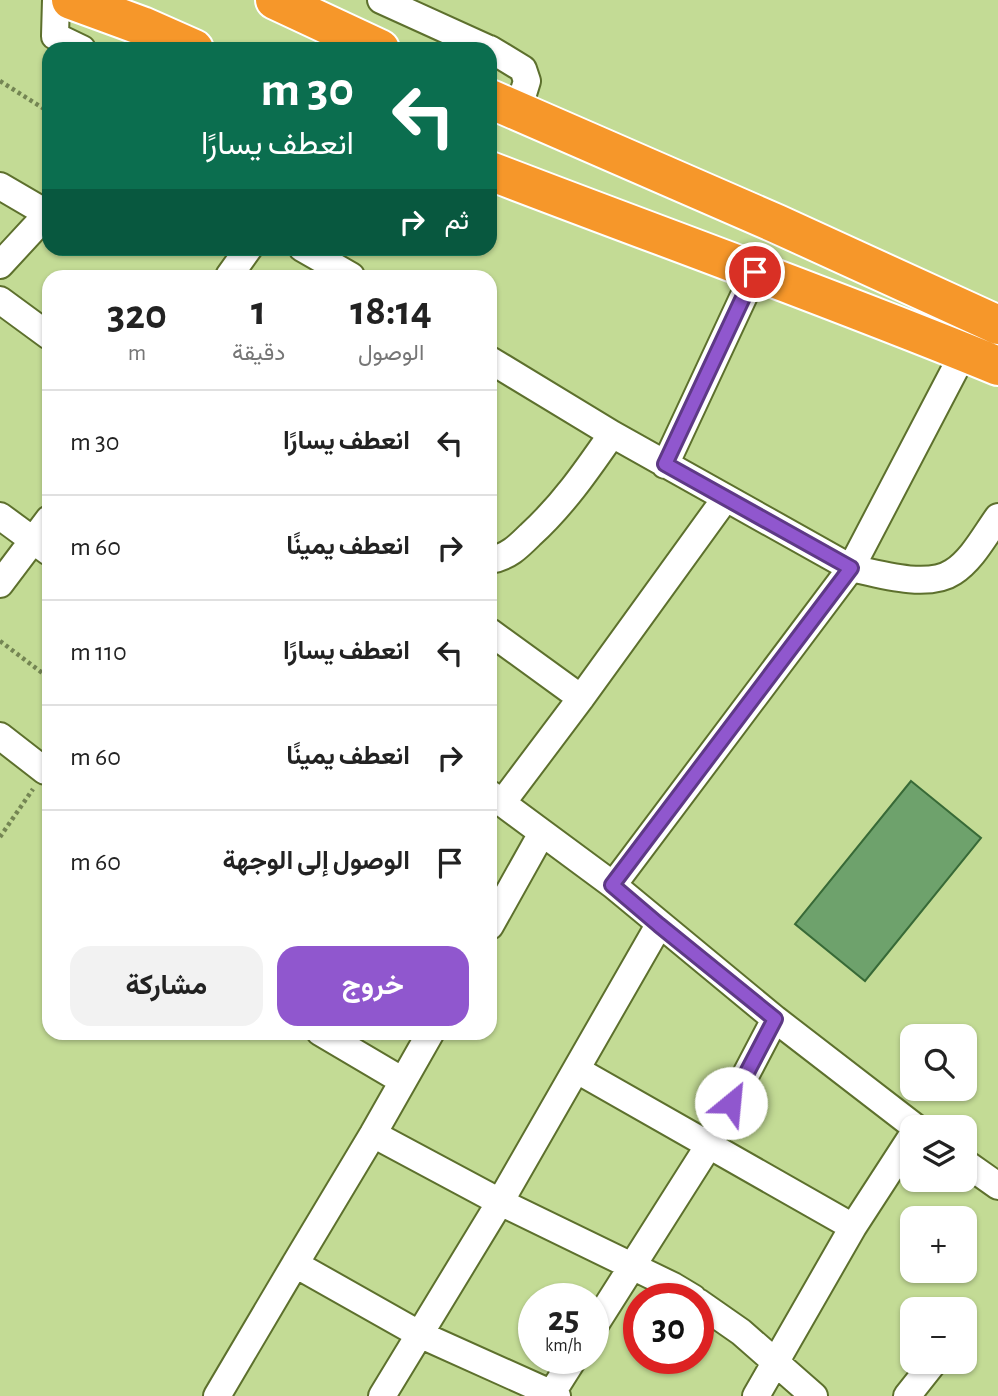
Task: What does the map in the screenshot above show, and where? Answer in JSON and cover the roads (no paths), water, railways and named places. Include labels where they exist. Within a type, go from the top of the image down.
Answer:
[{"type":"highway","points":[[71,0],[178,42]]},
{"type":"highway","points":[[295,5],[366,42]]},
{"type":"highway","points":[[501,104],[777,224],[998,325]]},
{"type":"highway","points":[[497,174],[876,316],[981,359]]},
{"type":"street","points":[[56,0],[55,36],[67,42]]},
{"type":"street","points":[[381,0],[474,42]]},
{"type":"street","points":[[497,53],[523,69],[527,81],[523,94],[501,104]]},
{"type":"street","points":[[0,186],[42,210]]},
{"type":"street","points":[[0,265],[42,220]]},
{"type":"street","points":[[316,256],[340,270]]},
{"type":"street","points":[[665,464],[755,272]]},
{"type":"street","points":[[0,300],[42,331]]},
{"type":"street","points":[[612,885],[851,568],[981,359]]},
{"type":"street","points":[[497,364],[612,434],[851,568],[889,576],[940,578],[953,572],[967,560],[998,517]]},
{"type":"street","points":[[497,559],[511,553],[555,512],[612,434]]},
{"type":"street","points":[[497,798],[582,698],[725,499]]},
{"type":"street","points":[[0,516],[41,546],[0,584]]},
{"type":"street","points":[[497,637],[582,698]]},
{"type":"street","points":[[0,736],[42,765]]},
{"type":"street","points":[[497,800],[612,885],[775,1019],[900,1115]]},
{"type":"street","points":[[497,913],[542,833]]},
{"type":"street","points":[[382,1396],[500,1202],[659,925]]},
{"type":"street","points":[[609,1303],[709,1145],[775,1019]]},
{"type":"street","points":[[334,1040],[403,1081]]},
{"type":"street","points":[[218,1396],[426,1040]]},
{"type":"street","points":[[577,1070],[853,1227]]},
{"type":"street","points":[[373,1134],[500,1202],[667,1283]]},
{"type":"street","points":[[756,1396],[853,1227],[900,1155]]},
{"type":"street","points":[[977,1171],[998,1186]]},
{"type":"street","points":[[295,1264],[419,1334],[553,1395],[565,1374]]},
{"type":"street","points":[[714,1313],[741,1332],[814,1396]]},
{"type":"street","points":[[907,1396],[924,1374]]}]
